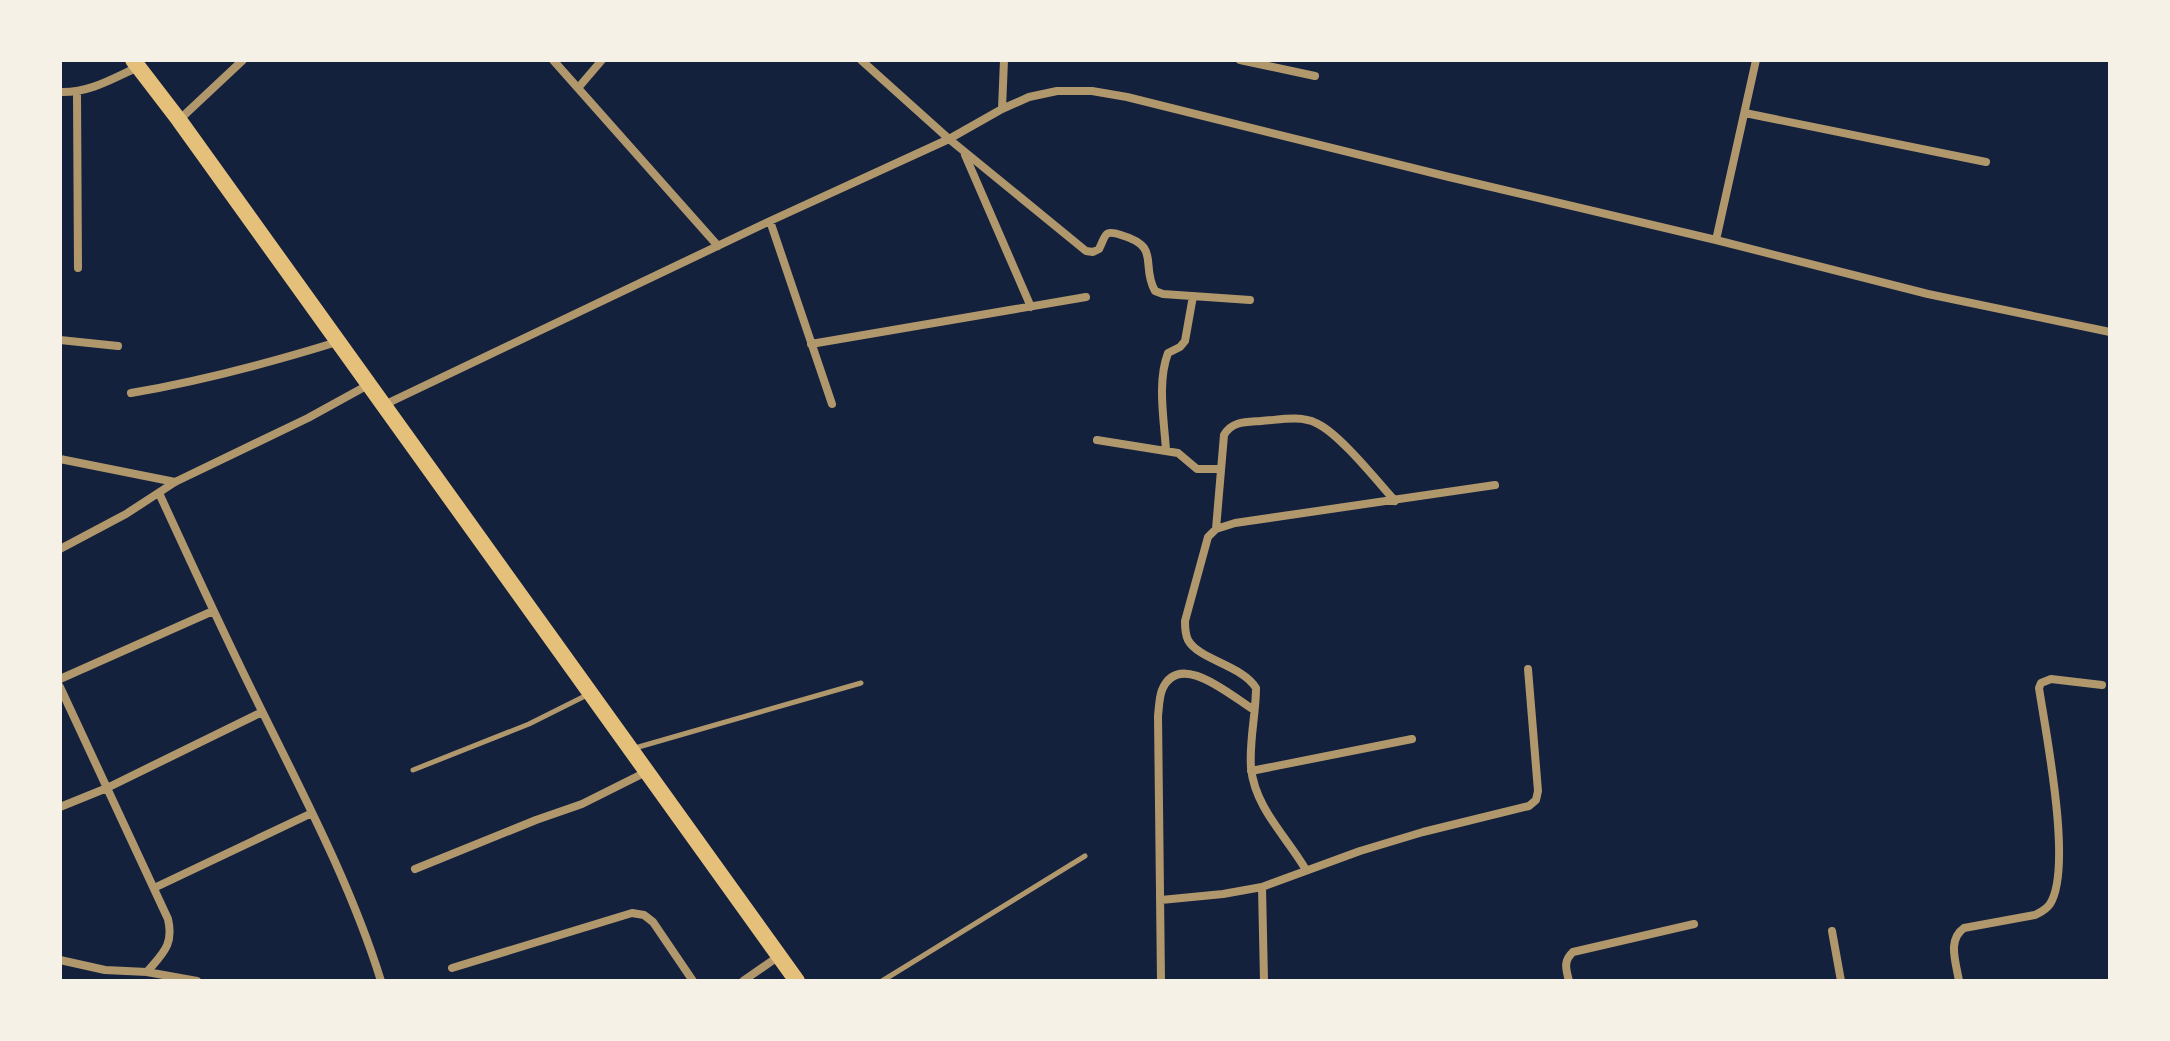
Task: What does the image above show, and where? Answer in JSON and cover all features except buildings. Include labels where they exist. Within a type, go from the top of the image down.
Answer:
[{"type":"main road","points":[[135,64],[179,120],[797,981]]},
{"type":"street","points":[[179,120],[243,60]]},
{"type":"street","points":[[553,60],[718,246]]},
{"type":"street","points":[[578,88],[602,60]]},
{"type":"street","points":[[861,60],[963,151],[1086,251],[1099,249],[1104,237],[1112,232],[1136,239],[1145,247],[1149,258],[1150,282],[1155,291],[1250,300]]},
{"type":"street","points":[[1002,109],[1004,60]]},
{"type":"street","points":[[1240,60],[1315,76]]},
{"type":"street","points":[[1716,240],[1756,60]]},
{"type":"street","points":[[60,92],[77,93],[101,85],[135,64]]},
{"type":"street","points":[[383,406],[949,139],[1002,109],[1029,97],[1057,91],[1092,91],[1127,97],[1928,294],[2110,332]]},
{"type":"street","points":[[77,93],[78,268]]},
{"type":"street","points":[[1745,113],[1986,162]]},
{"type":"street","points":[[963,151],[1031,307]]},
{"type":"street","points":[[770,221],[832,404]]},
{"type":"street","points":[[1166,450],[1165,360],[1168,353],[1185,341],[1193,296]]},
{"type":"street","points":[[811,344],[1086,297]]},
{"type":"street","points":[[60,340],[118,346]]},
{"type":"street","points":[[131,393],[255,367],[337,342]]},
{"type":"street","points":[[60,549],[126,514],[175,482],[308,418],[368,385]]},
{"type":"street","points":[[1216,529],[1224,435],[1229,427],[1238,423],[1300,418],[1317,423],[1337,438],[1395,501]]},
{"type":"street","points":[[1097,440],[1166,450],[1178,453],[1197,469],[1221,469]]},
{"type":"street","points":[[60,459],[175,482]]},
{"type":"street","points":[[1306,870],[1290,843],[1270,819],[1257,794],[1251,771],[1256,688],[1251,680],[1195,648],[1188,641],[1185,631],[1208,537],[1216,529],[1235,523],[1495,485]]},
{"type":"street","points":[[159,493],[312,813],[353,905],[381,981]]},
{"type":"street","points":[[60,679],[213,611]]},
{"type":"street","points":[[1161,900],[1262,887],[1360,851],[1529,806],[1536,800],[1538,791],[1528,669]]},
{"type":"street","points":[[1161,981],[1158,716],[1161,692],[1168,680],[1182,672],[1198,675],[1254,710]]},
{"type":"street","points":[[1959,981],[1953,941],[1956,933],[1964,928],[2035,915],[2052,902],[2059,853],[2058,823],[2039,688],[2041,683],[2051,679],[2102,685]]},
{"type":"street","points":[[60,687],[168,919],[171,933],[167,949],[147,972]]},
{"type":"street","points":[[60,807],[107,788],[262,712]]},
{"type":"street","points":[[1251,771],[1412,739]]},
{"type":"street","points":[[415,869],[582,804],[647,772]]},
{"type":"street","points":[[154,888],[312,813]]},
{"type":"street","points":[[1262,887],[1264,981]]},
{"type":"street","points":[[452,968],[632,913],[644,915],[653,922],[693,981]]},
{"type":"street","points":[[1569,981],[1565,964],[1573,952],[1694,924]]},
{"type":"street","points":[[1832,931],[1841,981]]},
{"type":"street","points":[[743,981],[779,956]]},
{"type":"street","points":[[60,960],[105,970],[147,972],[197,981]]},
{"type":"lane","points":[[630,749],[861,683]]},
{"type":"lane","points":[[413,770],[529,724],[590,693]]},
{"type":"lane","points":[[882,981],[1085,856]]}]
